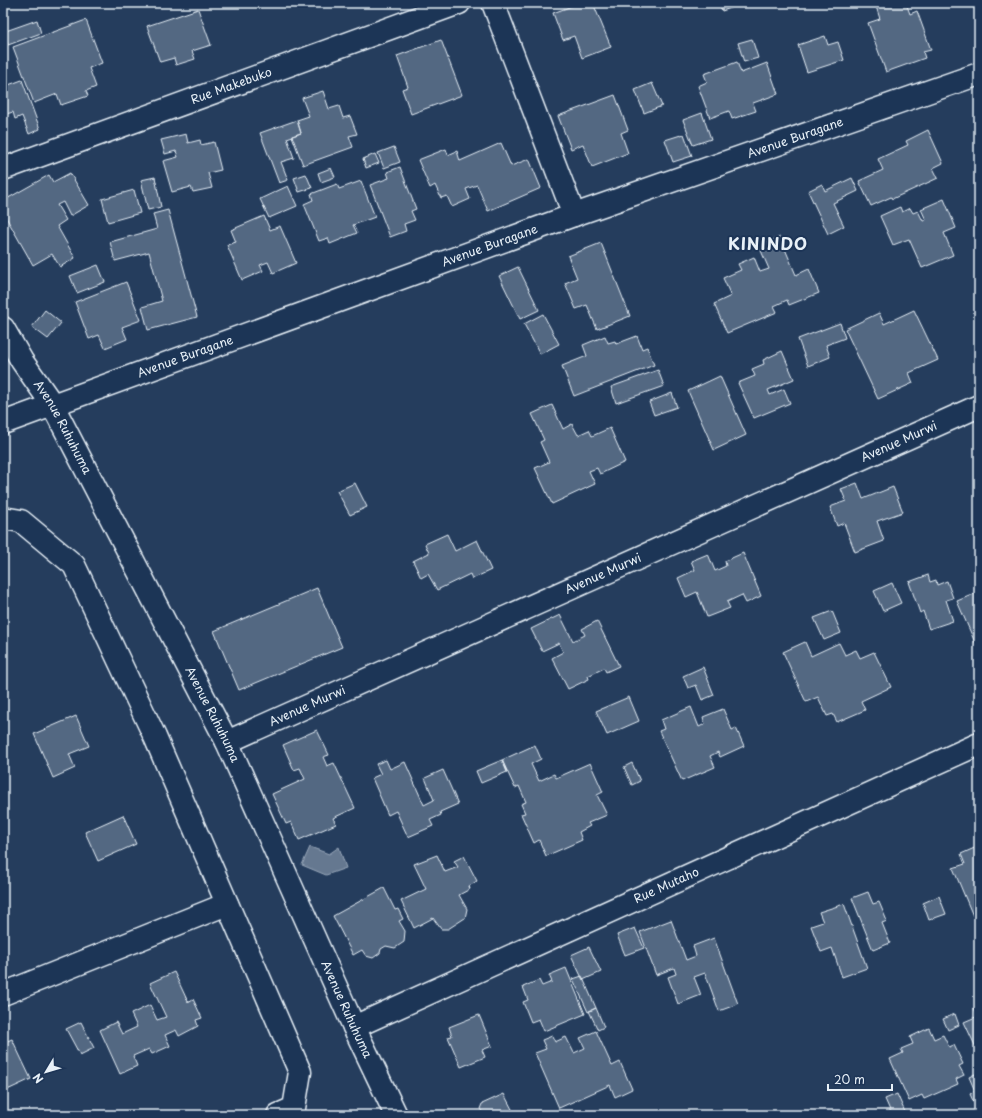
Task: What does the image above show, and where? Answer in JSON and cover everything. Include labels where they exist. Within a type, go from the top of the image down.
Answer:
[{"type":"street","name":"Rue Makebuko","points":[[3,169],[459,3]]},
{"type":"street","points":[[493,3],[574,215]]},
{"type":"street","name":"Avenue Buragane","points":[[3,423],[574,215],[979,74]]},
{"type":"street","name":"Avenue Ruhuhuma","points":[[3,328],[22,361],[52,404],[227,742],[354,1027],[396,1115]]},
{"type":"street","name":"Avenue Murwi","points":[[227,742],[979,406]]},
{"type":"street","points":[[3,518],[21,522],[74,565],[155,737],[300,1072],[294,1108],[278,1115]]},
{"type":"street","name":"Rue Mutaho","points":[[354,1027],[979,744]]},
{"type":"street","points":[[3,994],[227,904]]},
{"type":"water","points":[[310,847],[329,854],[339,847],[346,868],[326,875],[302,865]]},
{"type":"building","points":[[580,3],[593,3],[611,47],[582,58],[574,36],[563,40],[553,13]]},
{"type":"building","points":[[719,3],[746,3],[722,11]]},
{"type":"building","points":[[875,3],[906,3],[910,14],[917,11],[931,50],[923,52],[925,58],[886,72],[868,23],[880,19]]},
{"type":"building","points":[[198,9],[211,45],[192,51],[195,59],[176,65],[174,58],[160,62],[147,26]]},
{"type":"building","points":[[37,20],[41,33],[8,45],[3,32]]},
{"type":"building","points":[[86,20],[102,63],[89,68],[96,87],[86,91],[88,96],[61,105],[57,94],[34,103],[13,47]]},
{"type":"building","points":[[825,36],[828,45],[838,42],[844,60],[807,72],[798,45]]},
{"type":"building","points":[[752,39],[758,58],[744,62],[738,43]]},
{"type":"building","points":[[441,40],[462,95],[411,114],[402,89],[408,87],[397,56]]},
{"type":"building","points":[[737,62],[741,73],[767,63],[778,94],[753,103],[756,111],[732,119],[729,111],[710,118],[698,86],[707,82],[704,74]]},
{"type":"building","points":[[22,80],[40,129],[29,134],[22,116],[15,119],[13,112],[3,115],[3,97],[5,96],[3,87]]},
{"type":"building","points":[[652,83],[662,106],[644,113],[635,90]]},
{"type":"building","points":[[323,91],[329,109],[339,106],[343,118],[350,116],[357,134],[349,136],[353,147],[303,165],[292,136],[301,133],[297,120],[309,116],[302,98]]},
{"type":"building","points":[[615,95],[628,130],[621,133],[628,153],[592,167],[583,144],[571,149],[558,116]]},
{"type":"building","points":[[702,113],[711,139],[693,145],[683,120]]},
{"type":"building","points":[[297,120],[301,133],[287,138],[294,158],[281,162],[288,180],[279,183],[260,133]]},
{"type":"building","points":[[928,130],[943,163],[933,168],[938,178],[892,199],[891,197],[871,206],[859,181],[883,170],[878,159],[908,145],[906,141]]},
{"type":"building","points":[[186,134],[188,143],[200,140],[201,145],[214,142],[221,170],[208,173],[212,188],[193,192],[191,187],[172,192],[163,161],[178,157],[176,151],[165,154],[161,140]]},
{"type":"building","points":[[684,134],[692,156],[673,162],[665,140]]},
{"type":"building","points":[[501,143],[511,166],[529,159],[541,188],[488,211],[477,185],[466,189],[470,199],[452,207],[447,196],[441,198],[435,185],[430,188],[418,160],[446,149],[448,155],[457,151],[460,161]]},
{"type":"building","points":[[394,147],[400,162],[384,168],[378,153]]},
{"type":"building","points":[[375,154],[379,163],[366,168],[363,159]]},
{"type":"building","points":[[400,167],[416,209],[411,211],[415,220],[404,224],[406,231],[390,237],[370,185],[389,178],[387,172]]},
{"type":"building","points":[[331,168],[335,177],[321,182],[318,173]]},
{"type":"building","points":[[70,173],[89,205],[70,216],[63,202],[57,205],[66,220],[57,226],[75,258],[60,267],[52,254],[33,265],[3,212],[3,201],[49,175],[53,182]]},
{"type":"building","points":[[306,174],[312,188],[299,192],[294,178]]},
{"type":"building","points":[[155,177],[161,207],[148,210],[141,180]]},
{"type":"building","points":[[852,178],[858,191],[833,203],[844,226],[828,234],[808,191],[822,184],[825,191]]},
{"type":"building","points":[[361,181],[375,217],[353,225],[357,233],[330,244],[328,238],[319,241],[304,204],[313,200],[311,194],[337,184],[339,189]]},
{"type":"building","points":[[288,186],[297,206],[269,218],[260,199]]},
{"type":"building","points":[[134,190],[140,213],[108,222],[102,199]]},
{"type":"building","points":[[944,199],[956,228],[944,233],[953,255],[922,268],[909,239],[893,245],[880,216],[900,207],[902,212],[910,208],[913,213],[918,211],[923,221],[926,220],[921,209]]},
{"type":"building","points":[[168,210],[197,317],[148,330],[142,307],[162,301],[149,252],[115,261],[110,242],[157,229],[153,214]]},
{"type":"building","points":[[264,216],[270,230],[280,226],[296,263],[273,273],[268,262],[260,265],[263,271],[242,280],[227,245],[236,242],[231,230]]},
{"type":"building","points":[[780,237],[796,275],[809,269],[819,293],[789,305],[787,300],[774,306],[777,312],[727,333],[714,304],[731,296],[723,278],[741,270],[738,264],[754,257],[760,272],[769,269],[759,246]]},
{"type":"building","points":[[601,243],[630,316],[597,329],[587,305],[576,309],[565,283],[577,278],[568,256]]},
{"type":"building","points":[[98,265],[105,282],[77,293],[70,276]]},
{"type":"building","points":[[518,267],[539,310],[520,319],[499,276]]},
{"type":"building","points":[[126,282],[141,320],[122,327],[127,339],[105,348],[99,335],[89,339],[75,302]]},
{"type":"building","points":[[45,310],[61,323],[48,339],[32,327]]},
{"type":"building","points":[[914,310],[938,360],[909,373],[913,383],[878,399],[845,329],[879,313],[884,324]]},
{"type":"building","points":[[543,314],[559,344],[540,354],[524,324]]},
{"type":"building","points":[[840,323],[845,338],[826,345],[830,357],[808,366],[798,339]]},
{"type":"building","points":[[605,336],[608,343],[615,341],[616,344],[637,336],[642,349],[647,347],[654,365],[574,396],[562,366],[587,356],[583,345]]},
{"type":"building","points":[[782,351],[794,379],[768,390],[770,395],[784,389],[790,403],[754,418],[738,383],[755,376],[752,369],[764,364],[763,360]]},
{"type":"building","points":[[658,370],[664,386],[616,403],[611,387]]},
{"type":"building","points":[[720,376],[746,435],[714,450],[688,391]]},
{"type":"building","points":[[672,393],[677,407],[654,415],[649,402]]},
{"type":"building","points":[[552,405],[563,429],[572,424],[578,435],[589,430],[592,436],[610,428],[625,462],[600,474],[597,468],[589,471],[595,484],[552,504],[535,468],[549,462],[540,442],[544,440],[532,414]]},
{"type":"building","points":[[355,483],[367,507],[350,515],[337,491]]},
{"type":"building","points":[[857,483],[863,499],[893,487],[903,512],[877,521],[884,541],[855,552],[844,523],[837,526],[830,507],[846,501],[841,489]]},
{"type":"building","points":[[447,534],[455,551],[477,540],[491,570],[472,579],[470,574],[437,590],[428,574],[421,578],[413,561],[429,553],[425,544]]},
{"type":"building","points":[[743,553],[761,596],[746,603],[742,595],[727,602],[730,608],[707,617],[697,592],[686,597],[678,578],[695,570],[691,561],[708,554],[715,571],[726,566],[725,561]]},
{"type":"building","points":[[928,575],[930,582],[936,580],[937,585],[947,581],[953,598],[946,600],[953,621],[929,629],[923,611],[920,613],[909,582]]},
{"type":"building","points":[[892,583],[901,603],[883,611],[874,591]]},
{"type":"building","points":[[317,588],[342,647],[239,690],[214,631]]},
{"type":"building","points":[[979,592],[979,646],[977,647],[957,601]]},
{"type":"building","points":[[832,611],[841,633],[824,640],[814,618]]},
{"type":"building","points":[[560,615],[573,641],[585,635],[582,629],[597,621],[619,666],[606,672],[604,668],[588,676],[589,679],[568,689],[552,658],[563,652],[559,643],[542,651],[531,629]]},
{"type":"building","points":[[805,642],[811,656],[839,643],[845,655],[856,650],[860,658],[874,652],[891,687],[861,701],[865,710],[837,722],[833,714],[827,716],[818,697],[806,702],[783,652]]},
{"type":"building","points":[[703,667],[714,695],[702,700],[696,685],[688,688],[683,676]]},
{"type":"building","points":[[629,697],[639,721],[607,735],[596,711]]},
{"type":"building","points":[[691,707],[699,727],[705,724],[703,717],[723,709],[732,730],[736,728],[744,746],[720,757],[718,752],[710,756],[715,767],[682,781],[659,731],[664,729],[661,720]]},
{"type":"building","points":[[76,716],[89,746],[69,754],[75,768],[53,778],[34,734]]},
{"type":"building","points":[[317,730],[329,755],[323,757],[327,766],[334,763],[355,808],[333,818],[336,824],[299,840],[291,822],[286,824],[272,794],[305,779],[300,768],[294,770],[283,745]]},
{"type":"building","points":[[535,745],[541,759],[531,764],[539,781],[554,774],[556,778],[590,763],[603,792],[597,795],[607,815],[588,823],[590,826],[579,832],[582,840],[546,856],[539,840],[534,843],[521,814],[525,813],[521,804],[526,802],[519,786],[515,788],[502,760]]},
{"type":"building","points":[[386,760],[390,769],[405,762],[424,805],[434,800],[425,778],[443,770],[458,804],[440,812],[441,815],[430,820],[433,826],[408,837],[396,811],[388,815],[372,778],[381,774],[376,764]]},
{"type":"building","points":[[502,760],[507,772],[481,783],[476,771]]},
{"type":"building","points":[[632,763],[640,781],[632,785],[624,767]]},
{"type":"building","points":[[123,815],[136,844],[98,861],[85,832]]},
{"type":"building","points":[[979,846],[979,914],[973,916],[953,868],[965,864],[961,854]]},
{"type":"building","points":[[437,855],[445,872],[458,867],[454,861],[464,856],[477,881],[469,886],[470,889],[459,895],[467,909],[465,918],[448,929],[441,929],[433,918],[414,928],[401,901],[426,889],[414,864]]},
{"type":"building","points":[[384,888],[395,910],[398,909],[403,919],[399,921],[405,931],[404,942],[395,948],[386,946],[373,958],[366,956],[362,950],[353,955],[333,916]]},
{"type":"building","points":[[868,892],[873,904],[879,902],[887,921],[882,923],[890,943],[873,950],[852,898]]},
{"type":"building","points":[[939,896],[946,914],[929,920],[923,903]]},
{"type":"building","points":[[844,904],[867,968],[842,977],[832,948],[821,952],[811,926],[823,922],[819,912]]},
{"type":"building","points":[[671,920],[686,960],[696,956],[693,946],[714,938],[738,1004],[719,1011],[705,973],[694,977],[701,995],[678,1004],[668,977],[676,974],[674,968],[656,975],[640,932]]},
{"type":"building","points":[[635,928],[644,948],[625,955],[617,935]]},
{"type":"building","points":[[589,947],[601,972],[583,980],[571,955]]},
{"type":"building","points":[[566,968],[585,1014],[544,1031],[539,1019],[531,1022],[523,1002],[528,1000],[523,987],[539,980],[542,986],[552,982],[549,975]]},
{"type":"building","points":[[174,972],[188,1002],[193,999],[202,1018],[196,1020],[198,1026],[179,1036],[176,1030],[165,1035],[170,1046],[152,1054],[149,1049],[133,1056],[137,1066],[120,1074],[100,1030],[116,1022],[122,1034],[137,1027],[131,1014],[150,1005],[157,1020],[166,1017],[150,983]]},
{"type":"building","points":[[582,976],[596,1008],[588,1012],[573,979]]},
{"type":"building","points":[[979,1006],[979,1054],[964,1022],[978,1016],[974,1008]]},
{"type":"building","points":[[596,1008],[604,1027],[598,1030],[589,1011]]},
{"type":"building","points":[[955,1014],[959,1025],[948,1030],[943,1019]]},
{"type":"building","points":[[479,1015],[492,1046],[482,1050],[485,1057],[461,1067],[448,1037],[452,1036],[449,1027]]},
{"type":"building","points":[[81,1022],[94,1048],[80,1055],[66,1029]]},
{"type":"building","points":[[929,1028],[934,1039],[943,1035],[949,1047],[954,1045],[963,1064],[959,1066],[964,1075],[956,1079],[958,1084],[924,1099],[922,1095],[909,1101],[890,1059],[903,1053],[901,1049],[913,1044],[910,1037]]},
{"type":"building","points":[[596,1031],[612,1066],[620,1062],[632,1089],[615,1097],[610,1085],[559,1108],[535,1053],[546,1049],[542,1040],[552,1036],[555,1042],[566,1037],[574,1053],[585,1048],[580,1038]]},
{"type":"building","points":[[12,1039],[31,1079],[3,1092],[3,1043]]},
{"type":"building","points":[[979,1072],[979,1114],[970,1094],[975,1091],[969,1077]]},
{"type":"building","points":[[504,1094],[515,1115],[485,1115],[480,1109],[482,1104]]},
{"type":"building","points":[[897,1094],[905,1112],[898,1115],[892,1115],[885,1099]]},
{"type":"district","name":"KININDO","points":[[768,244]]}]
